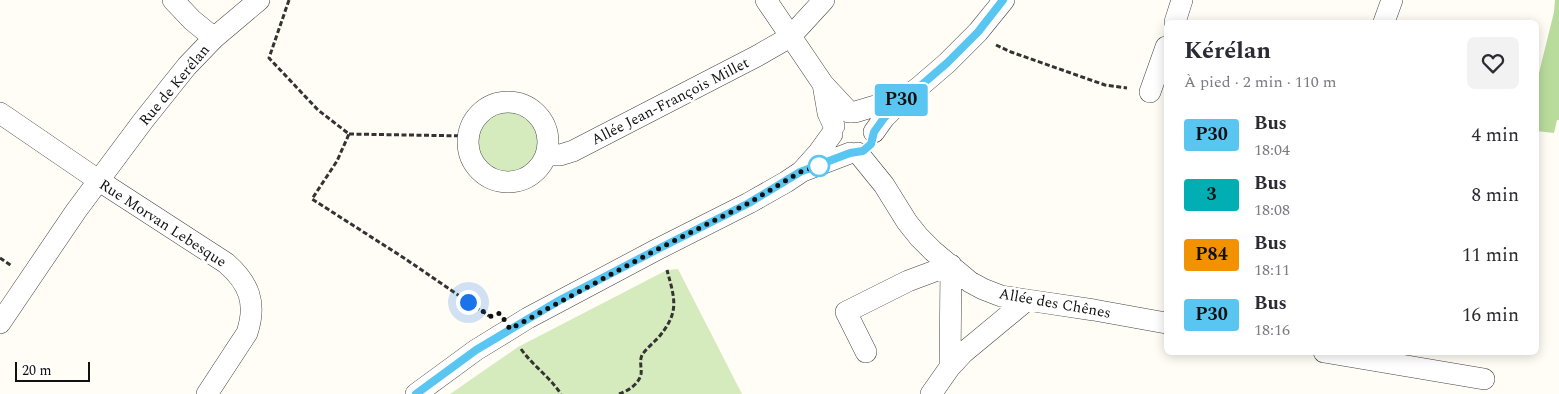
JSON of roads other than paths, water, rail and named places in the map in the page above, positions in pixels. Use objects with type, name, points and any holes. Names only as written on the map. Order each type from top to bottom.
[{"type":"street","points":[[173,0],[192,20],[214,38]]},
{"type":"street","name":"Rue de Kerélan","points":[[0,323],[48,250],[98,180],[163,96],[214,38],[259,0]]},
{"type":"street","points":[[766,0],[823,84],[828,113],[842,121]]},
{"type":"street","points":[[790,38],[824,0]]},
{"type":"street","points":[[416,394],[476,350],[510,329],[656,250],[749,203],[800,172],[868,148],[884,118],[905,97],[947,63],[978,32],[1004,0]]},
{"type":"street","points":[[1176,20],[1182,0]]},
{"type":"street","points":[[1385,20],[1392,0]]},
{"type":"street","name":"Allée Jean-François Millet","points":[[546,155],[566,154],[594,142],[790,38]]},
{"type":"street","points":[[1150,92],[1164,53]]},
{"type":"street","points":[[842,121],[905,97]]},
{"type":"street","points":[[507,101],[519,102],[538,114],[544,124],[548,134],[546,155],[538,168],[528,176],[516,181],[504,182],[491,179],[480,172],[472,161],[468,149],[467,136],[470,125],[485,108],[507,101]]},
{"type":"street","name":"Rue Morvan Lebesque","points":[[0,113],[98,180],[226,263],[238,273],[246,286],[252,312],[247,333],[207,394]]},
{"type":"street","points":[[800,172],[819,152],[842,121],[860,113],[870,121],[884,185]]},
{"type":"street","name":"Allée des Chênes","points":[[842,121],[838,146],[854,153],[884,185],[919,237],[970,282],[983,290],[1001,296],[1164,323]]},
{"type":"street","points":[[866,352],[846,312],[908,281],[951,265],[950,367]]},
{"type":"street","points":[[931,394],[963,352],[1027,300]]},
{"type":"street","points":[[1341,355],[1484,380]]}]
